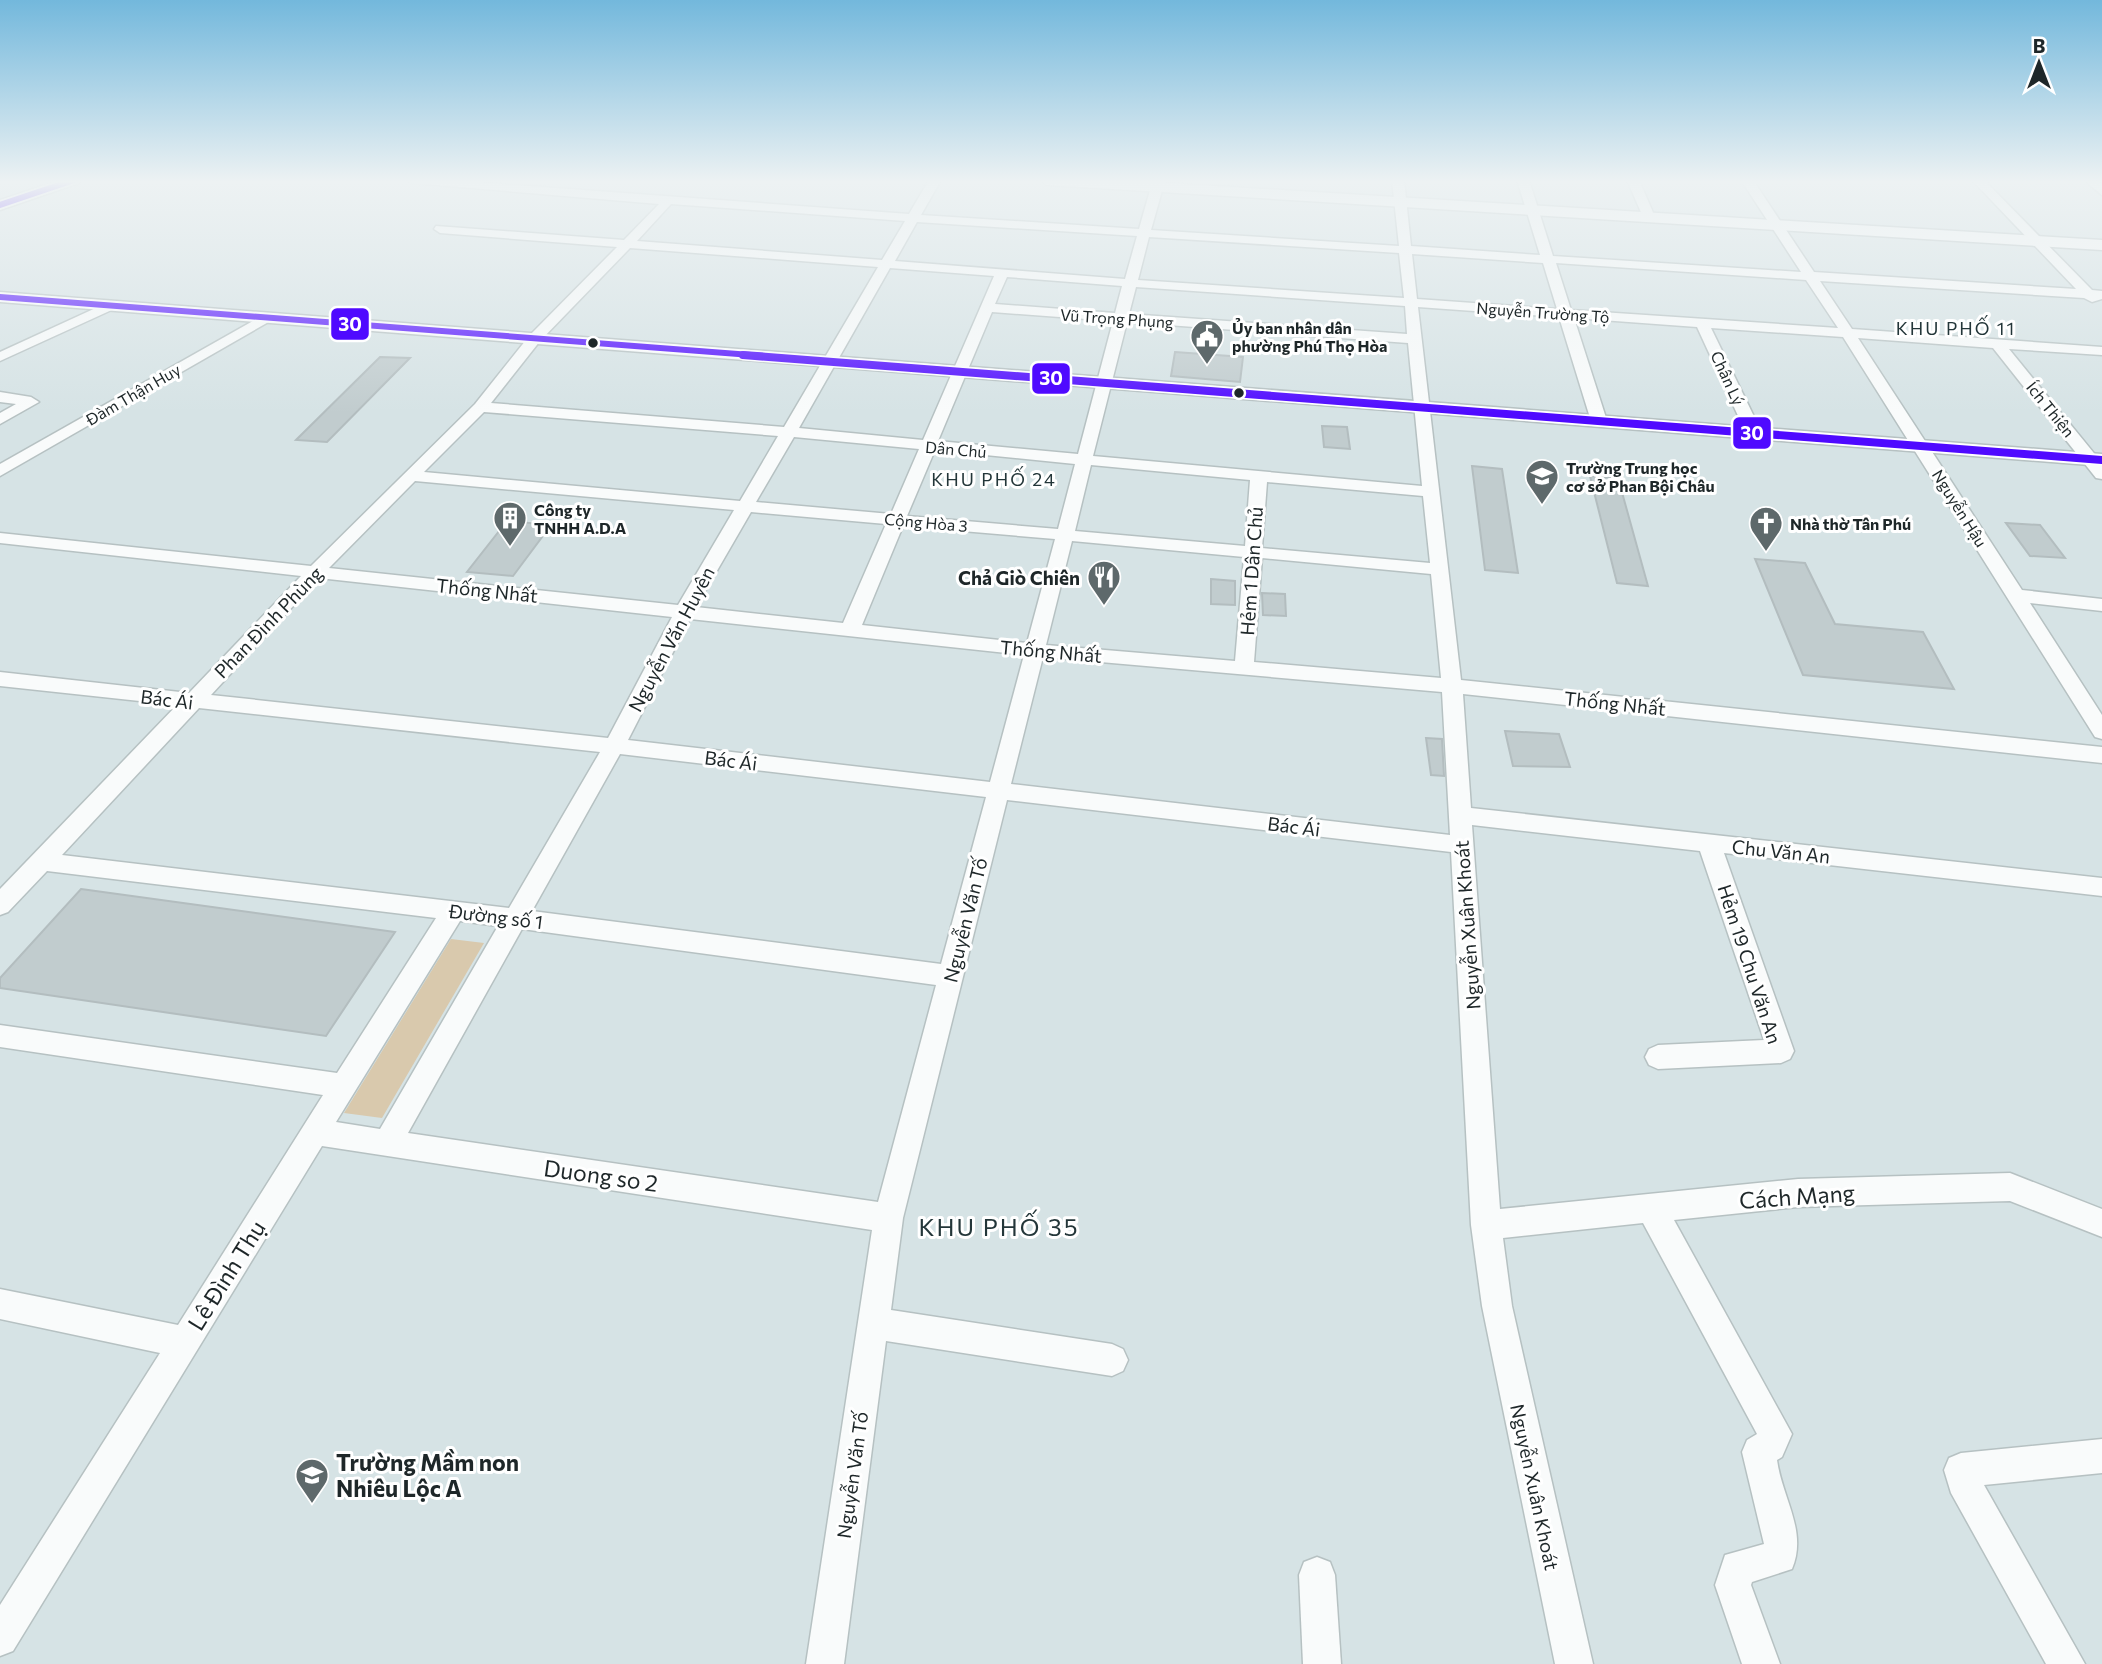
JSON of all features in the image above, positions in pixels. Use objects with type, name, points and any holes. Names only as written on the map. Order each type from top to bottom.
[{"type":"street","name":"Phan Đình Phùng","points":[[0,905],[316,571],[480,407],[535,338],[614,258]]},
{"type":"street","name":"Nguyễn Trường Tộ","points":[[804,258],[2102,351]]},
{"type":"street","name":"Nguyễn Văn Huyên","points":[[387,1143],[614,746],[684,612],[890,258]]},
{"type":"street","name":"Nguyễn Văn Tố","points":[[825,1664],[888,1219],[1137,258]]},
{"type":"street","name":"Nguyễn Xuân Khoát","points":[[1406,258],[1451,686],[1486,1225],[1497,1306],[1574,1664]]},
{"type":"street","points":[[1510,258],[2095,294]]},
{"type":"street","name":"Nguyễn Hậu","points":[[1797,258],[1922,446],[2102,732]]},
{"type":"street","points":[[2055,258],[2095,294],[2102,308]]},
{"type":"street","points":[[1547,260],[1599,421]]},
{"type":"street","points":[[850,630],[1002,273]]},
{"type":"street","points":[[0,296],[1922,446],[2098,464]]},
{"type":"street","points":[[0,357],[111,305]]},
{"type":"street","name":"Vũ Trọng Phụng","points":[[987,309],[1415,339]]},
{"type":"street","name":"Đàm Thận Huy","points":[[0,471],[267,317]]},
{"type":"street","name":"Chân Lý","points":[[1702,323],[1754,433]]},
{"type":"street","name":"Ích Thiện","points":[[1998,344],[2098,464]]},
{"type":"street","points":[[0,397],[27,405],[0,419]]},
{"type":"street","name":"Dân Chủ","points":[[480,407],[789,432],[1432,492]]},
{"type":"street","name":"Hẻm 1 Dân Chủ","points":[[1244,668],[1259,475]]},
{"type":"street","name":"Cộng Hòa 3","points":[[411,476],[1440,569]]},
{"type":"street","name":"Thống Nhất","points":[[0,538],[1035,650],[1451,686],[2102,755]]},
{"type":"street","points":[[2014,595],[2102,605]]},
{"type":"street","name":"Bác Ái","points":[[0,679],[614,746],[1462,845]]},
{"type":"street","name":"Chu Văn An","points":[[1460,816],[2102,887]]},
{"type":"street","name":"Hẻm 19 Chu Văn An","points":[[1658,1057],[1781,1051],[1709,843]]},
{"type":"street","name":"Đường số 1","points":[[41,862],[515,918],[951,976]]},
{"type":"street","name":"Lê Đình Thụ","points":[[0,1639],[453,911]]},
{"type":"street","points":[[0,1037],[344,1086]]},
{"type":"street","name":"Duong so 2","points":[[315,1132],[888,1219]]},
{"type":"street","name":"Cách Mạng","points":[[1486,1225],[1798,1193],[2010,1187],[2102,1223]]},
{"type":"street","points":[[1651,1208],[1775,1434],[1770,1445],[1759,1452],[1760,1472],[1783,1542],[1780,1557],[1738,1568],[1733,1585],[1761,1664]]},
{"type":"street","points":[[0,1304],[185,1342]]},
{"type":"street","points":[[873,1324],[1112,1360]]},
{"type":"street","points":[[2066,1664],[2007,1563],[1963,1480],[1961,1470],[2102,1456]]},
{"type":"street","points":[[1317,1575],[1322,1664]]},
{"type":"shaded area","points":[[451,939],[484,943],[382,1118],[344,1113]]},
{"type":"building","name":"Ủy ban nhân dân phường Phú Thọ Hòa","points":[[1175,352],[1243,357],[1240,382],[1171,376]]},
{"type":"building","points":[[380,357],[410,358],[327,442],[296,440]]},
{"type":"building","points":[[1322,426],[1347,427],[1350,449],[1324,447]]},
{"type":"building","points":[[1472,466],[1502,469],[1518,573],[1485,570]]},
{"type":"building","points":[[1590,476],[1618,478],[1648,586],[1617,583]]},
{"type":"building","name":"Công ty TNHH A.D.A","points":[[507,521],[551,525],[513,576],[467,572]]},
{"type":"building","points":[[2006,523],[2040,525],[2065,558],[2030,556]]},
{"type":"building","points":[[1755,559],[1805,563],[1835,624],[1923,632],[1954,689],[1803,675]]},
{"type":"building","points":[[1211,579],[1235,581],[1235,605],[1211,604]]},
{"type":"building","points":[[1262,593],[1285,594],[1286,616],[1263,615]]},
{"type":"building","points":[[1505,731],[1559,734],[1570,767],[1513,766]]},
{"type":"building","points":[[1426,738],[1442,739],[1444,776],[1431,775]]},
{"type":"building","points":[[81,889],[395,932],[326,1036],[0,988],[0,978]]},
{"type":"transit line","name":"30","points":[[0,297],[2102,460]]},
{"type":"place","name":"Ủy ban nhân dân phường Phú Thọ Hòa","points":[[1207,366]]},
{"type":"place","name":"Trường Trung học cơ sở Phan Bội Châu","points":[[1542,506]]},
{"type":"place","name":"Công ty TNHH A.D.A","points":[[510,548]]},
{"type":"place","name":"Nhà thờ Tân Phú","points":[[1766,553]]},
{"type":"place","name":"Chả Giò Chiên","points":[[1104,607]]},
{"type":"place","name":"Trường Mầm non Nhiêu Lộc A","points":[[312,1505]]},
{"type":"district","name":"KHU PHỐ 11","points":[[1956,328]]},
{"type":"district","name":"KHU PHỐ 24","points":[[994,479]]},
{"type":"district","name":"KHU PHỐ 35","points":[[999,1226]]}]
